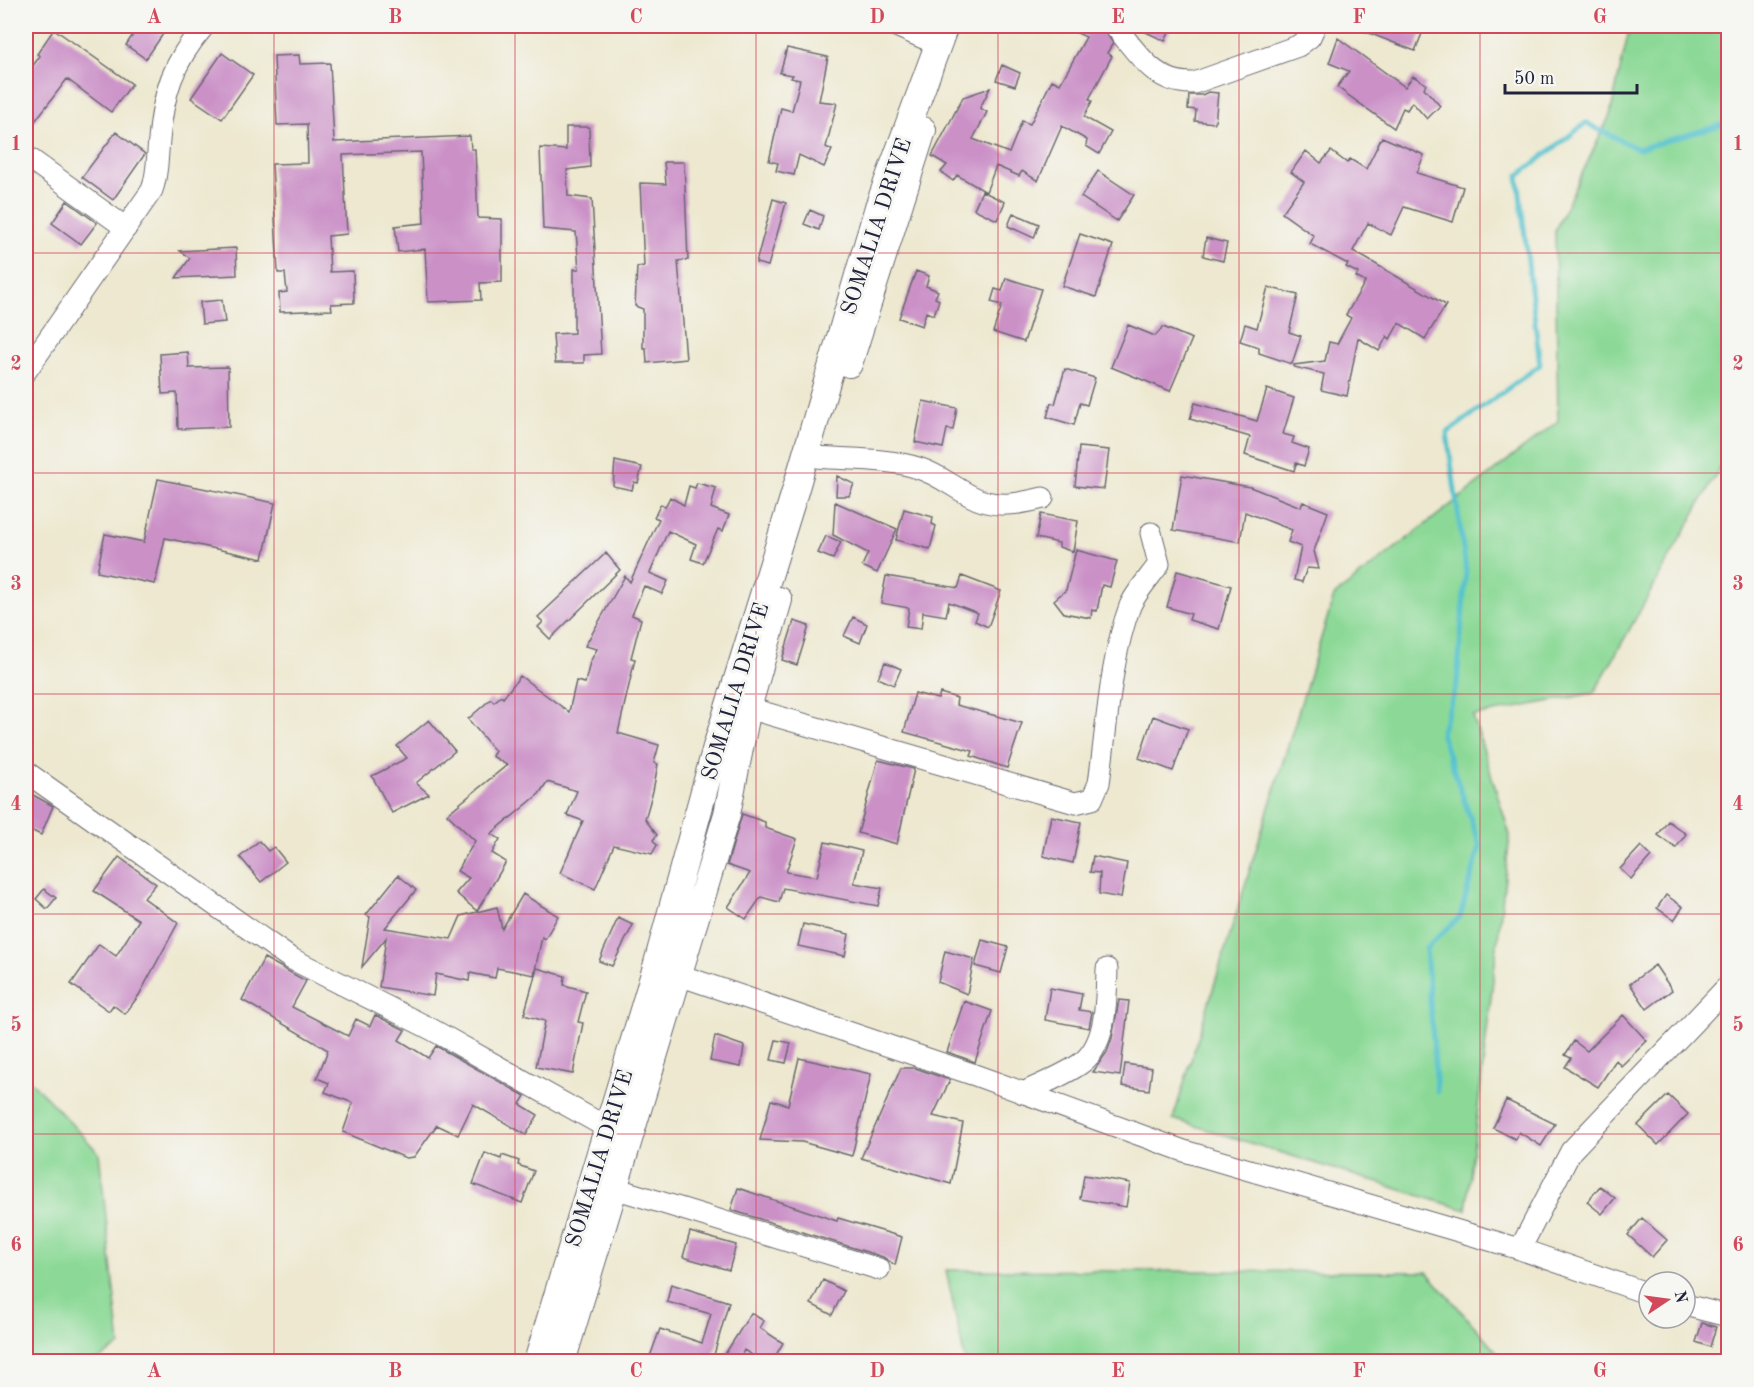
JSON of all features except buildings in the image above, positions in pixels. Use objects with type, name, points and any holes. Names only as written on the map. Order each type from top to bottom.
[{"type":"main road","name":"SOMALIA DRIVE","points":[[537,1362],[606,1127],[727,814],[748,708],[817,457],[958,26]]},
{"type":"main road","name":"SOMALIA DRIVE","points":[[562,1362],[614,1188],[716,747],[793,498],[874,218],[941,35]]},
{"type":"street","points":[[26,371],[152,190],[157,176],[162,108],[174,68],[204,26]]},
{"type":"street","points":[[896,26],[941,35]]},
{"type":"street","points":[[1115,26],[1152,70],[1165,79],[1181,83],[1194,82],[1281,54],[1310,37],[1315,26]]},
{"type":"street","points":[[26,156],[126,228]]},
{"type":"street","points":[[817,457],[918,468],[944,478],[972,497],[990,503],[1015,505],[1043,498]]},
{"type":"street","points":[[748,708],[1075,803],[1092,799],[1099,783],[1119,646],[1131,604],[1159,564],[1151,533]]},
{"type":"street","points":[[26,772],[290,958],[431,1029],[606,1127]]},
{"type":"street","points":[[1023,1093],[1082,1063],[1092,1050],[1102,1022],[1107,969]]},
{"type":"street","points":[[666,971],[972,1074],[1184,1151],[1520,1249],[1637,1290]]},
{"type":"street","points":[[1520,1249],[1571,1151],[1728,986]]},
{"type":"street","points":[[614,1188],[879,1269]]},
{"type":"street","points":[[1697,1308],[1728,1316]]},
{"type":"green space","points":[[1630,26],[1728,26],[1728,453],[1594,693],[1473,716],[1510,835],[1466,1210],[1173,1119],[1334,596],[1558,421],[1555,230],[1610,115]]},
{"type":"green space","points":[[26,1076],[99,1153],[120,1346],[95,1361],[26,1361]]},
{"type":"green space","points":[[946,1270],[1427,1272],[1505,1361],[965,1361]]},
{"type":"waterway","points":[[1437,1092],[1426,948],[1460,917],[1480,846],[1441,733],[1457,684],[1466,570],[1447,433],[1540,365],[1518,176],[1586,123],[1638,149],[1728,123]]}]
